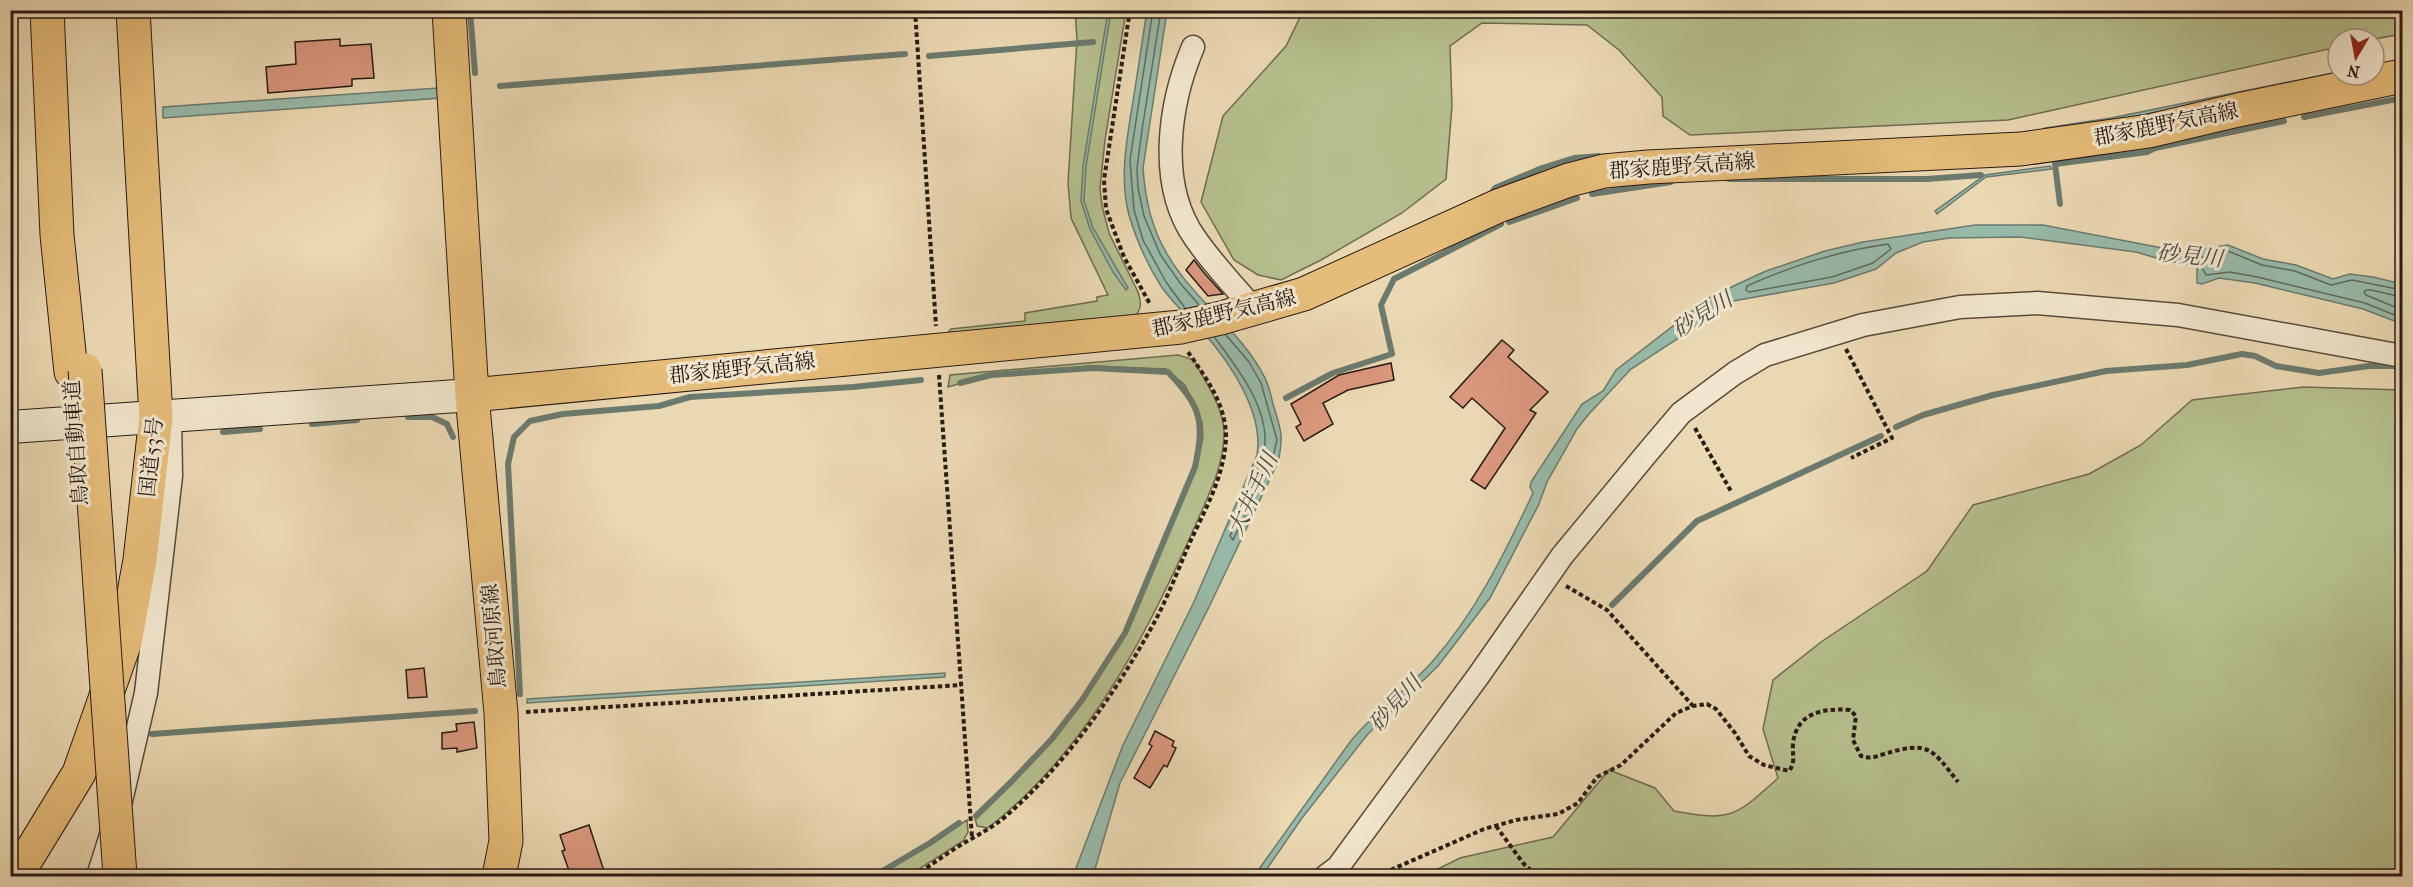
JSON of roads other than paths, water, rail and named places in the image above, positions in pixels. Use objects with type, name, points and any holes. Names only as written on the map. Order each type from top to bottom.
[{"type":"main road","points":[[27,10],[57,235]]},
{"type":"main road","name":"鳥取自動車道","points":[[46,10],[57,235],[78,371],[120,876]]},
{"type":"main road","name":"鳥取自動車道","points":[[65,10],[78,371],[107,876]]},
{"type":"main road","name":"国道53号","points":[[16,876],[79,773],[125,642],[163,417],[133,10]]},
{"type":"main road","points":[[449,10],[472,395]]},
{"type":"main road","name":"郡家鹿野気高線","points":[[472,395],[1176,327],[1221,318],[1304,294],[1498,206],[1569,180],[1604,171],[2021,149],[2149,131],[2403,76]]},
{"type":"main road","name":"鳥取河原線","points":[[472,395],[501,713],[506,841],[499,876]]},
{"type":"street","points":[[1193,47],[1177,96],[1170,153],[1173,181],[1185,222],[1194,238],[1254,309]]},
{"type":"street","points":[[1326,876],[1338,867],[1479,675],[1562,556],[1685,410],[1735,372],[1765,355],[1863,325],[1960,307],[2037,303],[2178,315],[2403,356]]},
{"type":"street","points":[[10,427],[472,395]]},
{"type":"street","points":[[98,876],[127,784],[146,693],[171,476],[163,417]]},
{"type":"water","points":[[1108,11],[1111,11],[1086,166],[1084,201],[1093,228],[1128,288],[1126,290],[1113,272],[1090,229],[1081,201],[1083,166]]},
{"type":"water","name":"大井手川","points":[[1147,11],[1167,11],[1143,168],[1147,201],[1153,222],[1166,252],[1177,269],[1243,345],[1265,378],[1280,427],[1281,446],[1278,462],[1209,607],[1120,783],[1093,876],[1073,876],[1123,745],[1193,604],[1257,455],[1258,439],[1255,423],[1243,390],[1214,345],[1161,286],[1142,251],[1129,215],[1125,187],[1125,158]]},
{"type":"water","points":[[2326,74],[2326,77],[2112,121],[2048,131],[2045,128],[2111,118]]},
{"type":"water","points":[[438,88],[441,98],[163,118],[163,107]]},
{"type":"water","points":[[2050,166],[2052,169],[1986,177],[1937,214],[1935,211],[1985,175]]},
{"type":"water","name":"砂見川","points":[[1975,225],[2043,225],[2183,252],[2228,245],[2263,259],[2296,265],[2333,279],[2350,274],[2373,277],[2402,284],[2402,324],[2363,309],[2255,283],[2219,278],[2202,284],[2197,283],[2197,268],[2193,265],[2136,252],[2020,237],[1949,238],[1923,242],[1896,253],[1876,269],[1834,283],[1733,301],[1631,369],[1588,415],[1577,429],[1547,482],[1539,504],[1490,598],[1438,666],[1367,735],[1302,818],[1262,876],[1254,876],[1350,742],[1369,721],[1412,683],[1448,643],[1476,602],[1500,560],[1533,493],[1530,487],[1531,482],[1582,404],[1603,391],[1616,370],[1712,296],[1766,271],[1825,251],[1863,242]]},
{"type":"water","points":[[945,673],[945,677],[527,703],[527,699]]},
{"type":"waterway","points":[[470,10],[475,73]]},
{"type":"waterway","points":[[929,56],[1093,42]]},
{"type":"waterway","points":[[500,86],[905,54]]},
{"type":"waterway","points":[[2304,117],[2402,98]]},
{"type":"waterway","points":[[2060,204],[2055,164],[2147,152],[2155,148],[2284,121]]},
{"type":"waterway","points":[[1490,196],[1495,188],[1542,168],[1574,158],[1599,156]]},
{"type":"waterway","points":[[1729,179],[1927,179],[1981,175]]},
{"type":"waterway","points":[[1592,194],[1671,182]]},
{"type":"waterway","points":[[1509,222],[1577,198]]},
{"type":"waterway","points":[[1286,398],[1333,373],[1392,354],[1381,305],[1394,279],[1501,224]]},
{"type":"waterway","points":[[1896,427],[1923,415],[1993,395],[2106,371],[2187,365],[2242,354],[2255,356],[2276,366],[2319,373],[2369,366],[2399,366]]},
{"type":"waterway","points":[[960,383],[991,375],[1093,368],[1168,372],[1194,405],[1200,426],[1195,467],[1125,633],[1082,700],[1051,740],[976,816]]},
{"type":"waterway","points":[[520,694],[508,464],[514,437],[530,421],[563,414],[659,406],[690,397],[853,387],[921,380]]},
{"type":"waterway","points":[[408,417],[432,417],[447,424],[453,437]]},
{"type":"waterway","points":[[312,424],[357,420]]},
{"type":"waterway","points":[[223,432],[260,429]]},
{"type":"waterway","points":[[1612,605],[1697,521],[1881,436]]},
{"type":"waterway","points":[[152,734],[475,711]]},
{"type":"waterway","points":[[874,876],[959,823]]}]
